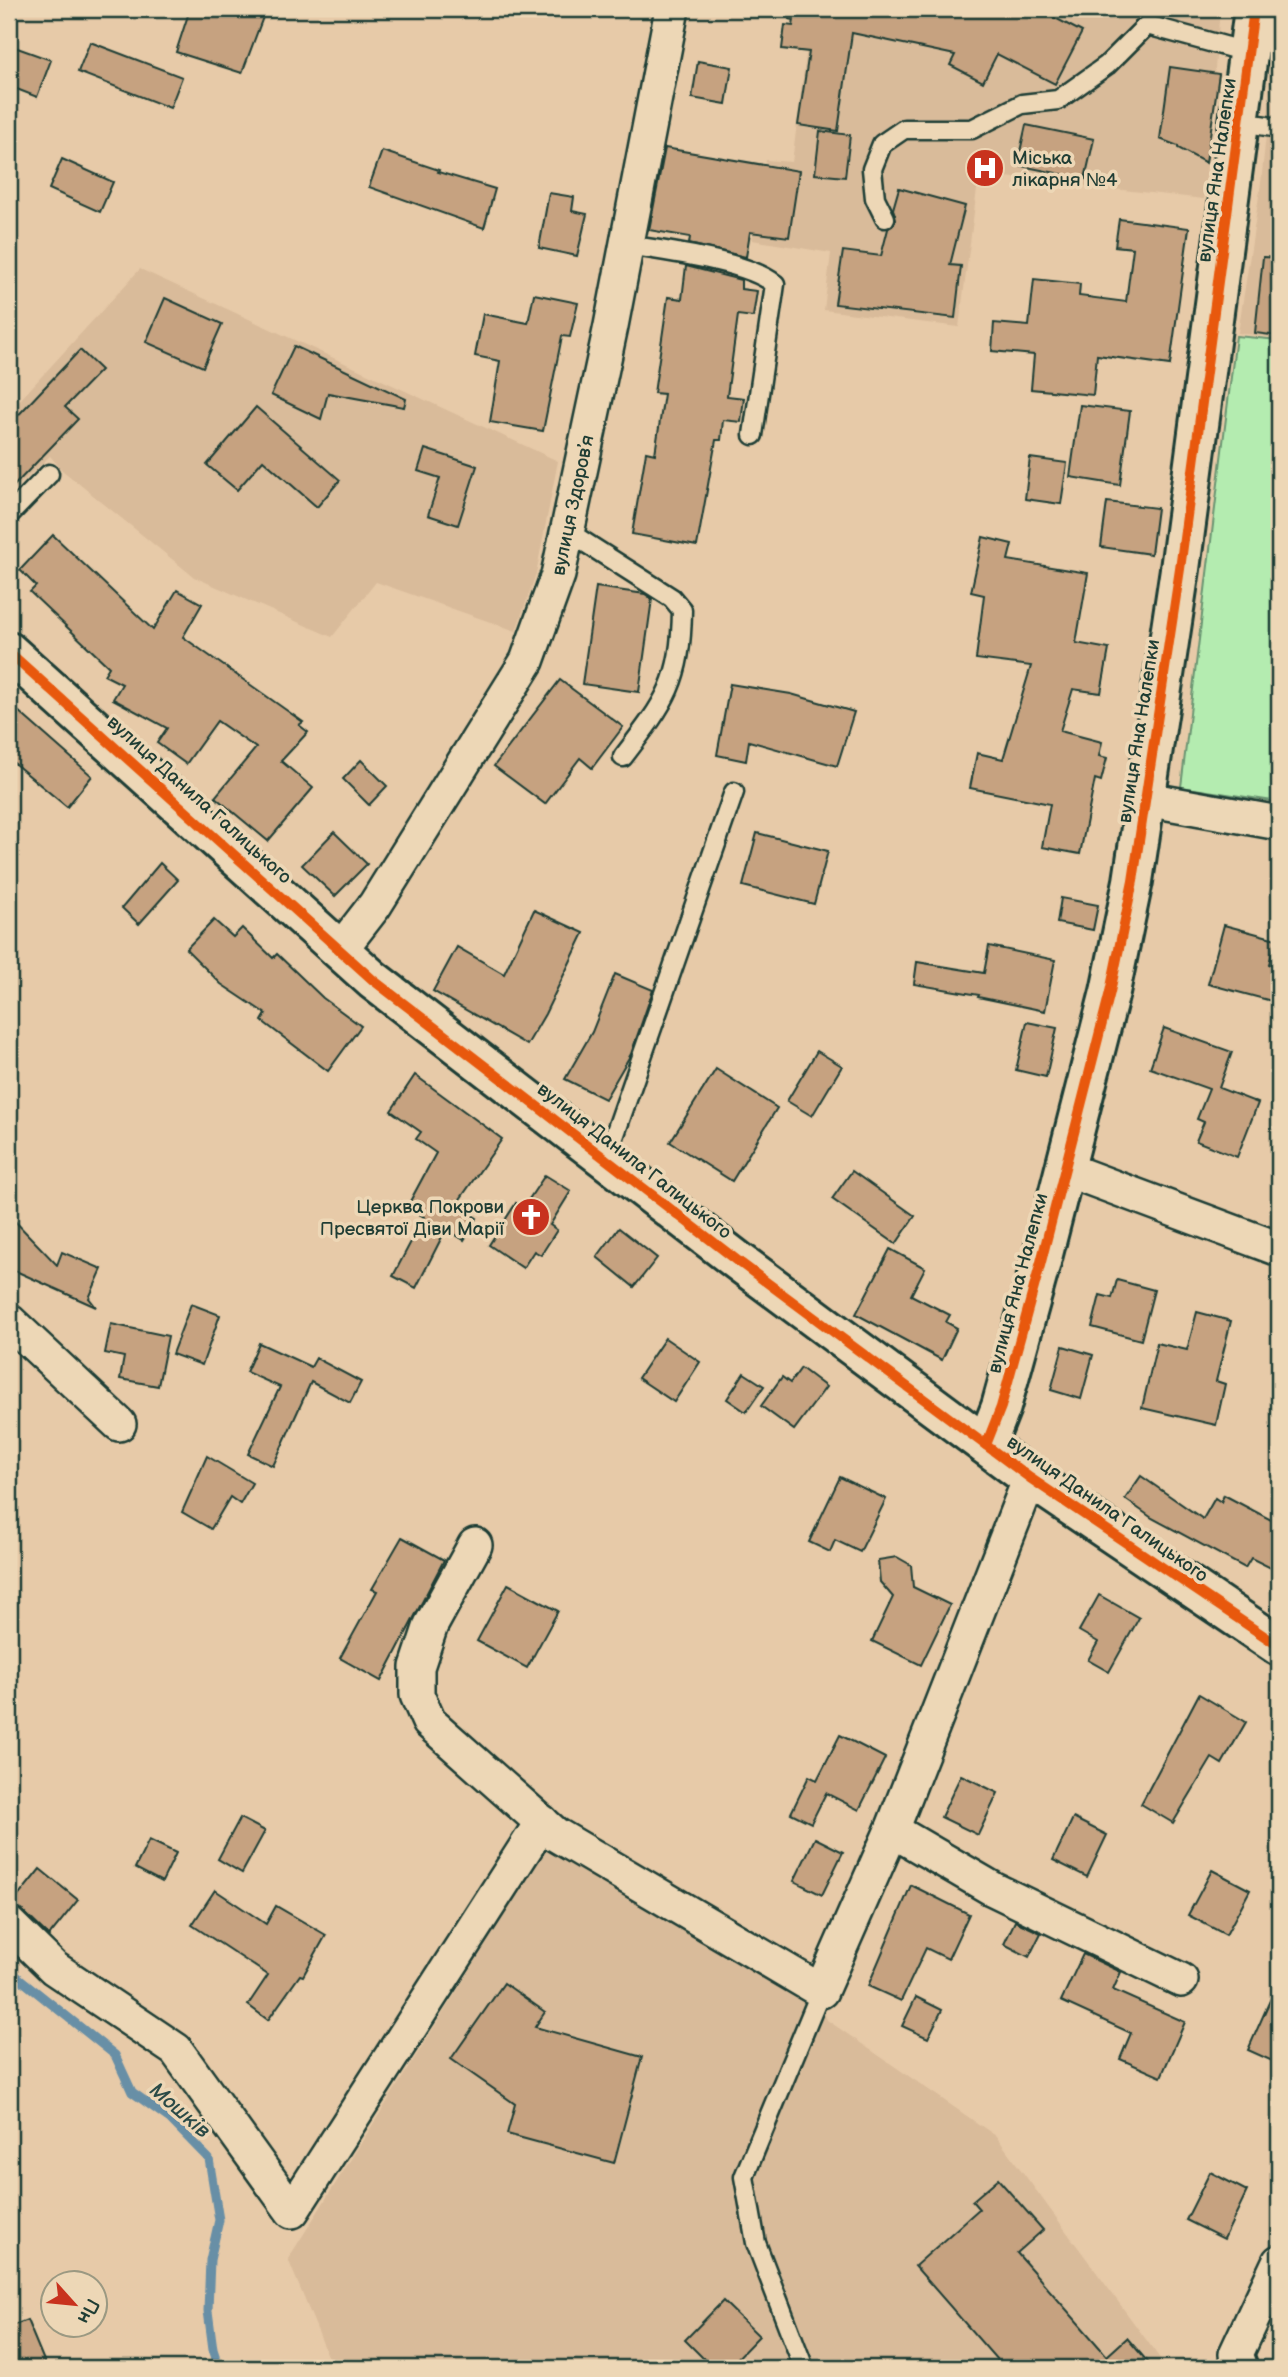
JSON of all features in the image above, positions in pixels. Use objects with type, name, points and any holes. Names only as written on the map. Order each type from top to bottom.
[{"type":"street","name":"вулиця Здоровʼя","points":[[340,950],[375,905],[527,661],[558,575],[627,244],[672,9]]},
{"type":"street","name":"вулиця Яна Налепки","points":[[986,1445],[1001,1407],[1065,1169],[1110,992],[1133,881],[1241,122],[1254,9]]},
{"type":"street","name":"вулиця Данила Галицького","points":[[9,652],[373,980],[1030,1478],[1279,1646]]},
{"type":"street","points":[[1146,799],[1279,823]]},
{"type":"street","points":[[1065,1169],[1279,1249]]},
{"type":"street","points":[[9,1321],[119,1424]]},
{"type":"street","points":[[474,1545],[431,1625],[417,1667],[417,1695],[429,1722],[555,1834],[821,1990],[892,1830],[1030,1478]]},
{"type":"street","points":[[9,1924],[54,1968],[176,2050],[292,2211],[542,1822]]},
{"type":"street","points":[[892,1830],[993,1889],[1181,1980]]},
{"type":"street","points":[[1241,2368],[1236,2354],[1279,2262]]},
{"type":"lane","points":[[885,218],[875,198],[872,169],[882,144],[904,129],[972,129],[1021,104],[1058,100],[1107,65],[1147,17],[1250,53]]},
{"type":"lane","points":[[1241,122],[1279,128]]},
{"type":"lane","points":[[627,244],[765,275],[775,284],[753,435]]},
{"type":"lane","points":[[9,515],[49,474]]},
{"type":"lane","points":[[567,531],[671,598],[682,610],[681,646],[672,686],[623,757]]},
{"type":"lane","points":[[607,1160],[734,792]]},
{"type":"lane","points":[[804,2368],[756,2243],[744,2177],[821,1990]]},
{"type":"shaded area","name":"Міська лікарня №4","points":[[821,9],[1220,9],[1204,199],[979,174],[959,327],[824,310],[831,253],[752,240],[766,160],[792,162],[809,31],[818,32]]},
{"type":"shaded area","points":[[1279,9],[1279,338],[1238,333],[1261,183]]},
{"type":"shaded area","points":[[140,269],[558,461],[536,574],[516,631],[376,582],[332,637],[194,577],[62,470],[50,456],[9,495],[9,412]]},
{"type":"shaded area","points":[[552,1840],[818,1993],[827,2020],[996,2136],[1167,2368],[333,2368],[288,2259]]},
{"type":"green space","points":[[1236,336],[1279,340],[1279,802],[1181,787]]},
{"type":"building","points":[[190,9],[266,9],[242,73],[176,52]]},
{"type":"building","points":[[790,9],[1038,9],[1082,32],[1055,84],[997,54],[983,82],[950,65],[955,55],[852,33],[838,131],[798,125],[809,52],[782,49],[785,25],[793,26],[794,20],[789,19]]},
{"type":"building","points":[[90,42],[182,77],[170,108],[78,72]]},
{"type":"building","points":[[9,45],[51,60],[37,97],[9,86]]},
{"type":"building","points":[[698,61],[732,67],[726,104],[692,98]]},
{"type":"building","points":[[1170,67],[1219,74],[1206,163],[1178,146],[1160,139]]},
{"type":"building","points":[[1026,125],[1094,139],[1085,179],[1017,165]]},
{"type":"building","points":[[820,131],[850,135],[845,177],[815,174]]},
{"type":"building","points":[[665,148],[799,171],[789,237],[750,232],[746,257],[689,244],[690,237],[649,230]]},
{"type":"building","points":[[382,151],[495,189],[484,228],[369,187]]},
{"type":"building","points":[[62,159],[113,182],[100,212],[49,189]]},
{"type":"building","points":[[899,188],[965,206],[950,265],[961,266],[955,318],[835,304],[843,251],[881,256],[888,229],[896,219],[893,209]]},
{"type":"building","points":[[549,193],[574,197],[572,211],[587,214],[577,256],[539,248]]},
{"type":"building","points":[[1119,219],[1189,228],[1170,365],[1097,355],[1093,395],[1031,389],[1034,355],[992,351],[994,323],[1029,326],[1034,279],[1080,284],[1079,296],[1126,302],[1133,248],[1115,246]]},
{"type":"building","points":[[1263,257],[1279,258],[1279,336],[1255,333]]},
{"type":"building","points":[[686,266],[741,280],[741,289],[757,291],[753,317],[738,315],[727,396],[744,398],[741,422],[723,420],[721,440],[716,440],[697,546],[632,534],[646,452],[655,454],[664,394],[654,393],[668,297],[682,299]]},
{"type":"building","points":[[534,294],[578,303],[570,337],[562,336],[543,431],[490,422],[500,361],[475,356],[483,314],[528,323]]},
{"type":"building","points":[[165,298],[222,324],[203,367],[146,342]]},
{"type":"building","points":[[294,346],[406,399],[404,407],[328,393],[321,419],[271,395]]},
{"type":"building","points":[[80,350],[101,370],[65,407],[78,419],[9,491],[9,425]]},
{"type":"building","points":[[1080,405],[1130,411],[1120,485],[1070,477]]},
{"type":"building","points":[[256,407],[340,480],[317,507],[263,460],[237,490],[207,465]]},
{"type":"building","points":[[425,449],[477,466],[458,525],[428,515],[440,478],[418,471]]},
{"type":"building","points":[[1030,458],[1067,463],[1061,504],[1025,499]]},
{"type":"building","points":[[1107,502],[1157,508],[1151,554],[1101,547]]},
{"type":"building","points":[[53,535],[153,630],[177,590],[202,604],[183,637],[303,722],[299,725],[308,732],[281,761],[313,788],[268,841],[215,797],[256,748],[217,721],[186,764],[157,743],[167,728],[113,699],[122,684],[104,675],[109,667],[30,592],[36,586],[20,570]]},
{"type":"building","points":[[983,537],[1012,544],[1008,560],[1088,573],[1076,643],[1109,649],[1101,693],[1073,689],[1060,731],[1102,742],[1099,756],[1107,758],[1101,781],[1095,779],[1080,854],[1042,847],[1050,804],[970,788],[977,753],[1003,759],[1031,666],[976,659],[984,595],[971,592]]},
{"type":"building","points":[[596,587],[645,594],[652,599],[639,692],[582,684]]},
{"type":"building","points":[[560,680],[623,727],[592,768],[580,758],[545,804],[494,766]]},
{"type":"building","points":[[730,684],[791,694],[854,712],[837,766],[749,741],[746,761],[717,755]]},
{"type":"building","points":[[9,703],[92,776],[67,807],[9,759]]},
{"type":"building","points":[[361,760],[387,786],[369,805],[343,779]]},
{"type":"building","points":[[334,832],[367,864],[335,896],[302,865]]},
{"type":"building","points":[[757,833],[828,851],[814,904],[743,886]]},
{"type":"building","points":[[160,863],[178,880],[139,924],[122,908]]},
{"type":"building","points":[[1061,898],[1098,905],[1093,930],[1057,923]]},
{"type":"building","points":[[534,910],[584,933],[527,1045],[433,991],[457,947],[504,974]]},
{"type":"building","points":[[214,920],[233,937],[242,928],[273,958],[277,954],[323,998],[361,1026],[328,1071],[262,1021],[266,1014],[221,984],[186,949]]},
{"type":"building","points":[[1224,925],[1276,939],[1269,964],[1279,966],[1279,1003],[1208,984]]},
{"type":"building","points":[[989,946],[1055,960],[1045,1011],[978,997],[979,995],[914,984],[917,962],[984,973]]},
{"type":"building","points":[[615,974],[653,990],[631,1054],[605,1099],[565,1079],[592,1032]]},
{"type":"building","points":[[1027,1022],[1057,1028],[1046,1077],[1016,1070]]},
{"type":"building","points":[[1164,1028],[1232,1052],[1219,1088],[1258,1103],[1237,1157],[1196,1141],[1204,1122],[1197,1119],[1209,1089],[1150,1068]]},
{"type":"building","points":[[817,1051],[842,1066],[812,1116],[787,1101]]},
{"type":"building","points":[[716,1069],[777,1108],[732,1181],[670,1142]]},
{"type":"building","points":[[415,1075],[502,1139],[456,1205],[477,1218],[464,1240],[446,1229],[416,1288],[393,1276],[424,1217],[407,1207],[436,1153],[416,1139],[421,1132],[391,1111]]},
{"type":"building","points":[[852,1171],[915,1216],[896,1244],[832,1199]]},
{"type":"building","name":"Церква Покрови Пресвятої Діви Марії","points":[[545,1175],[571,1191],[550,1225],[557,1230],[541,1255],[534,1251],[523,1268],[489,1245],[516,1203],[523,1208]]},
{"type":"building","points":[[9,1215],[57,1265],[62,1252],[102,1269],[89,1298],[96,1307],[9,1268]]},
{"type":"building","points":[[619,1228],[657,1258],[634,1287],[597,1257]]},
{"type":"building","points":[[890,1249],[925,1268],[911,1295],[950,1315],[946,1322],[957,1328],[942,1360],[856,1314]]},
{"type":"building","points":[[1117,1280],[1154,1290],[1141,1340],[1092,1327],[1100,1295],[1112,1298]]},
{"type":"building","points":[[191,1304],[220,1315],[202,1365],[172,1354]]},
{"type":"building","points":[[1197,1312],[1231,1321],[1216,1381],[1225,1384],[1216,1425],[1142,1408],[1157,1343],[1187,1350]]},
{"type":"building","points":[[111,1324],[168,1336],[158,1386],[120,1379],[124,1357],[105,1353]]},
{"type":"building","points":[[665,1338],[700,1362],[674,1402],[638,1378]]},
{"type":"building","points":[[259,1343],[311,1367],[316,1358],[361,1382],[350,1403],[311,1382],[273,1466],[248,1454],[280,1387],[246,1372]]},
{"type":"building","points":[[1063,1346],[1093,1355],[1081,1399],[1051,1390]]},
{"type":"building","points":[[801,1368],[826,1387],[794,1430],[761,1406],[782,1377],[790,1383]]},
{"type":"building","points":[[744,1373],[764,1386],[746,1412],[727,1399]]},
{"type":"building","points":[[207,1456],[252,1483],[240,1504],[230,1497],[211,1529],[182,1512]]},
{"type":"building","points":[[1141,1476],[1203,1519],[1215,1498],[1221,1502],[1224,1495],[1279,1524],[1279,1572],[1251,1558],[1245,1568],[1152,1518],[1125,1499]]},
{"type":"building","points":[[840,1477],[886,1499],[860,1552],[835,1540],[830,1552],[809,1542]]},
{"type":"building","points":[[402,1537],[444,1560],[381,1681],[340,1658],[377,1591],[372,1589]]},
{"type":"building","points":[[897,1557],[911,1565],[913,1587],[950,1605],[921,1665],[872,1641],[893,1597],[880,1582],[878,1560]]},
{"type":"building","points":[[508,1584],[558,1611],[527,1668],[477,1641]]},
{"type":"building","points":[[1099,1595],[1139,1618],[1109,1672],[1088,1660],[1098,1642],[1079,1631]]},
{"type":"building","points":[[1199,1694],[1246,1722],[1222,1764],[1212,1758],[1173,1823],[1141,1804]]},
{"type":"building","points":[[840,1735],[885,1758],[859,1810],[826,1793],[811,1823],[791,1813],[809,1776],[817,1780]]},
{"type":"building","points":[[961,1775],[998,1793],[978,1835],[941,1817]]},
{"type":"building","points":[[240,1818],[265,1831],[242,1873],[218,1859]]},
{"type":"building","points":[[1073,1818],[1107,1835],[1087,1877],[1053,1860]]},
{"type":"building","points":[[815,1838],[843,1852],[822,1895],[794,1881]]},
{"type":"building","points":[[149,1840],[176,1853],[162,1882],[135,1868]]},
{"type":"building","points":[[40,1869],[78,1900],[49,1936],[22,1910],[11,1905]]},
{"type":"building","points":[[1212,1870],[1250,1890],[1226,1935],[1188,1915]]},
{"type":"building","points":[[911,1885],[969,1914],[948,1959],[926,1948],[901,2001],[868,1986]]},
{"type":"building","points":[[215,1890],[266,1924],[276,1906],[326,1935],[303,1976],[300,1975],[268,2020],[248,2005],[268,1975],[192,1925]]},
{"type":"building","points":[[1015,1921],[1041,1933],[1029,1957],[1004,1944]]},
{"type":"building","points":[[1083,1954],[1121,1972],[1113,1990],[1185,2022],[1161,2077],[1120,2059],[1131,2033],[1061,2001]]},
{"type":"building","points":[[1279,1980],[1279,2064],[1248,2050]]},
{"type":"building","points":[[504,1983],[545,2012],[535,2027],[642,2057],[614,2163],[507,2134],[515,2104],[451,2059]]},
{"type":"building","points":[[916,1997],[942,2010],[928,2038],[902,2026]]},
{"type":"building","points":[[1210,2172],[1247,2191],[1224,2239],[1186,2220]]},
{"type":"building","points":[[998,2179],[1043,2230],[1017,2253],[1107,2356],[1127,2338],[1153,2368],[1004,2368],[915,2266],[979,2209],[972,2201]]},
{"type":"building","points":[[723,2301],[759,2336],[728,2368],[713,2368],[685,2340]]},
{"type":"building","points":[[27,2320],[47,2368],[9,2368],[9,2327]]},
{"type":"waterway","name":"Мошків","points":[[9,1970],[115,2055],[132,2092],[170,2119],[209,2159],[219,2220],[210,2260],[208,2311],[213,2349],[219,2368]]},
{"type":"cycle path","points":[[986,1445],[1001,1407],[1041,1262],[1110,992],[1133,881],[1180,569],[1254,9]]},
{"type":"cycle path","points":[[9,652],[373,980],[738,1261],[1030,1478],[1279,1646]]},
{"type":"place","name":"Міська лікарня №4","points":[[985,168]]},
{"type":"place","name":"Церква Покрови Пресвятої Діви Марії","points":[[531,1217]]}]
